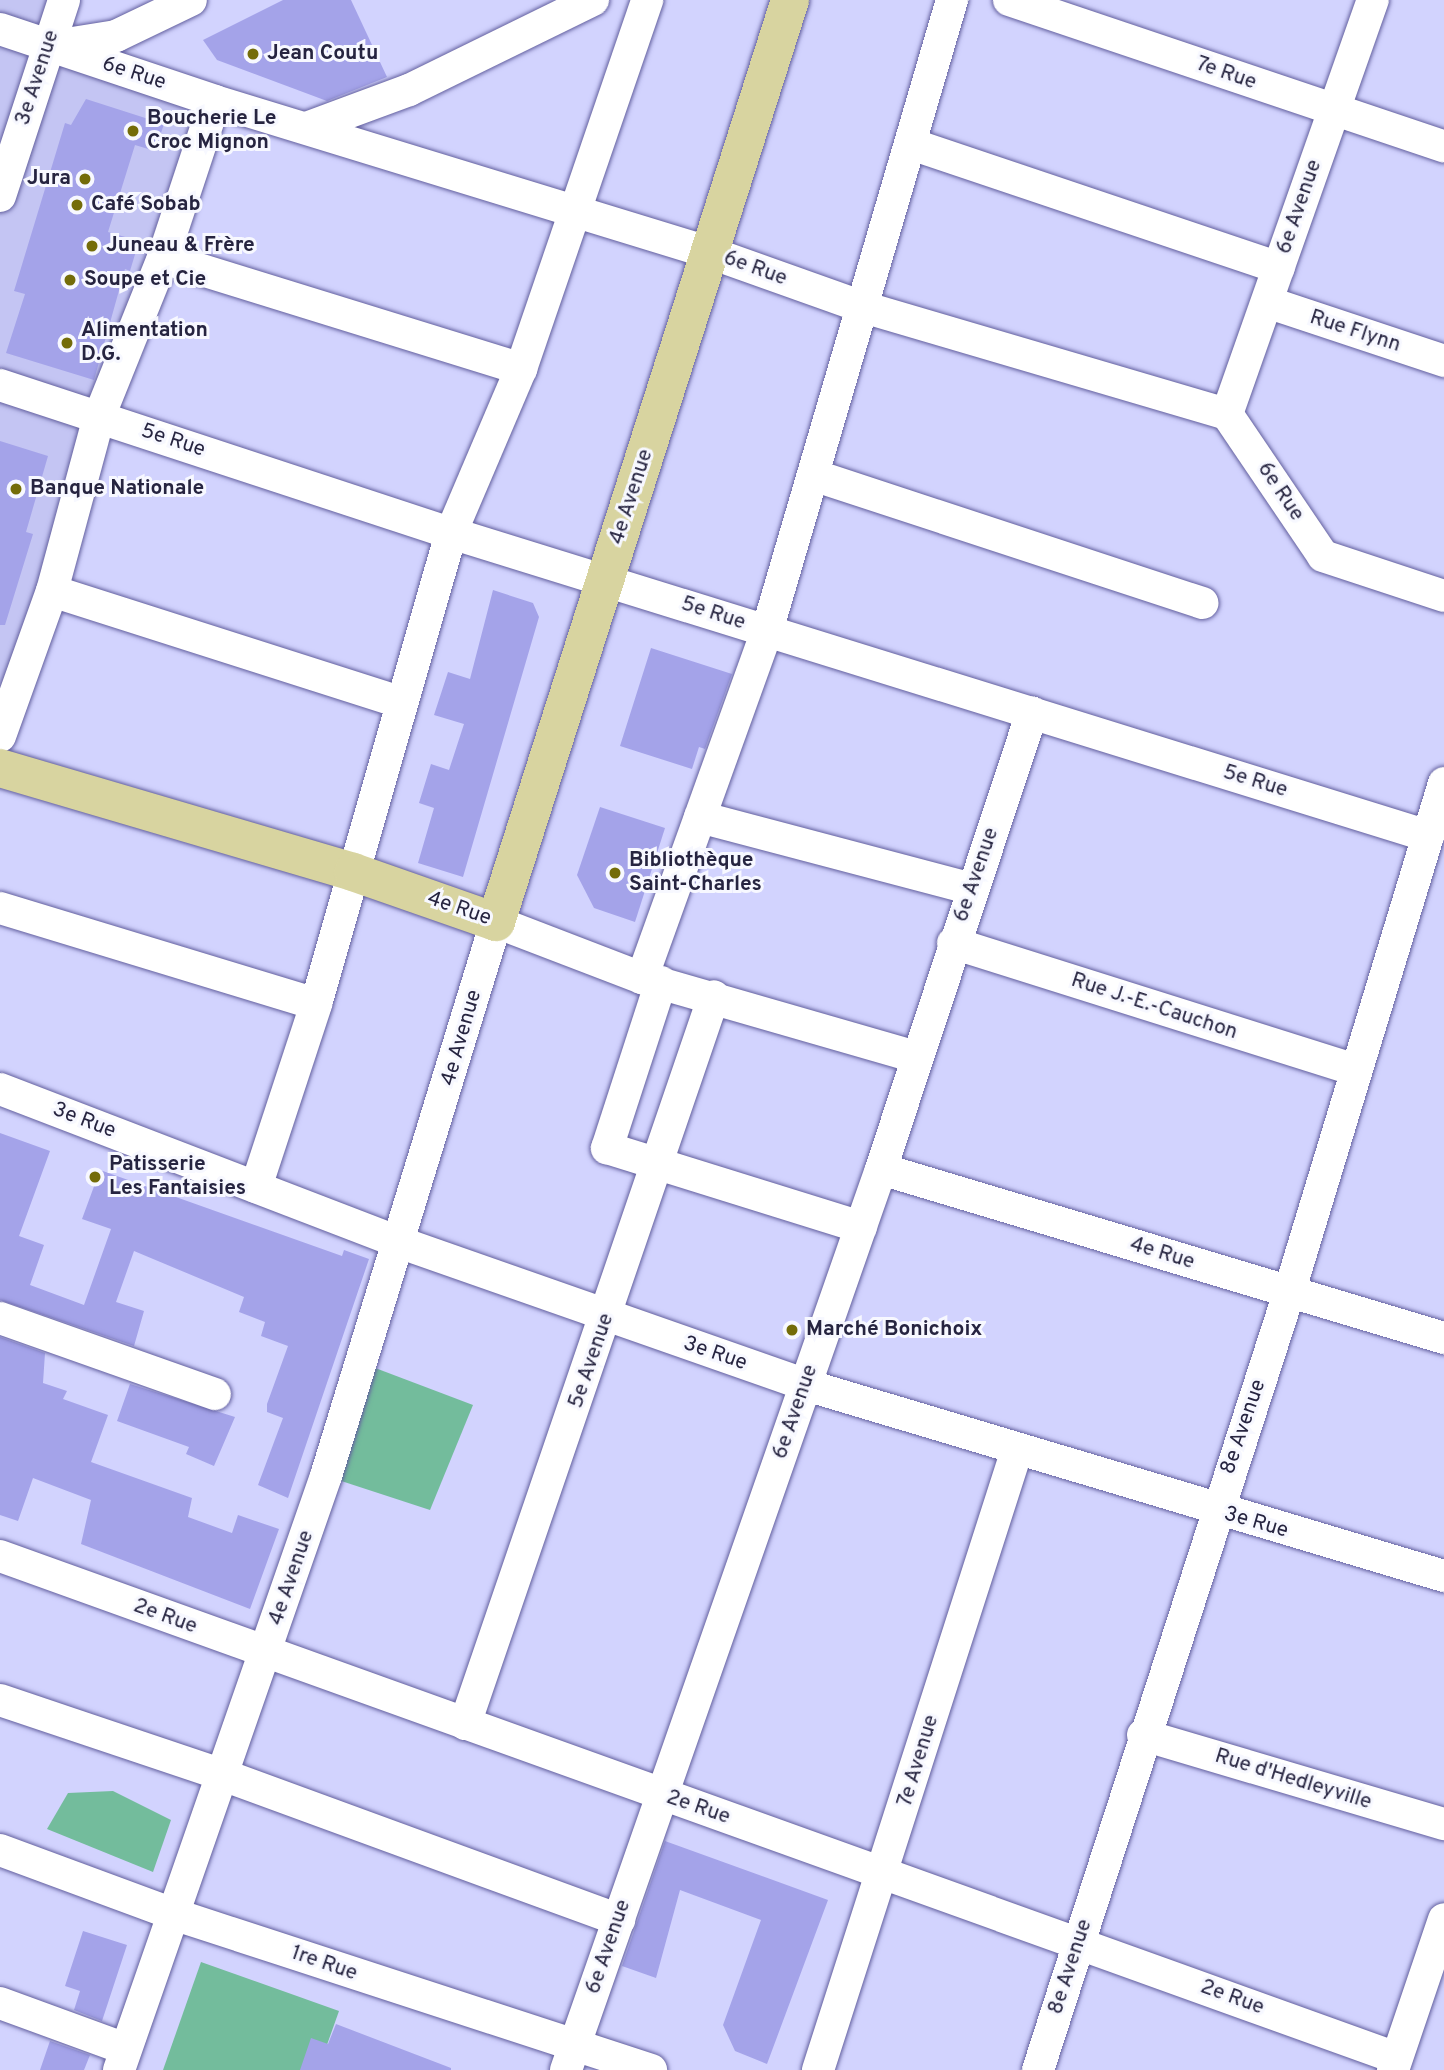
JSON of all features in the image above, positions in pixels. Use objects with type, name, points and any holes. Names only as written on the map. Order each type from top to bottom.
[{"type":"main road","name":"4e Avenue","points":[[496,922],[790,0]]},
{"type":"main road","name":"4e Rue","points":[[0,768],[353,872],[496,922]]},
{"type":"street","name":"3e Avenue","points":[[0,196],[64,0]]},
{"type":"street","points":[[49,45],[87,45],[191,0]]},
{"type":"street","points":[[309,127],[409,90],[593,0]]},
{"type":"street","points":[[256,1187],[316,1004],[400,702],[451,533],[520,369],[572,209],[647,0]]},
{"type":"street","points":[[861,1227],[607,1148],[652,980],[700,817],[766,631],[952,0]]},
{"type":"street","name":"7e Rue","points":[[1009,0],[1444,146]]},
{"type":"street","name":"6e Avenue","points":[[1227,414],[1373,0]]},
{"type":"street","name":"6e Rue","points":[[0,29],[215,101],[309,127],[711,253],[863,307],[1227,414],[1323,556],[1444,596]]},
{"type":"street","points":[[0,736],[52,591],[99,417],[163,258],[215,101]]},
{"type":"street","points":[[911,144],[1279,268]]},
{"type":"street","points":[[163,258],[520,369]]},
{"type":"street","name":"Rue Flynn","points":[[1267,302],[1444,361]]},
{"type":"street","name":"5e Rue","points":[[0,385],[451,533],[606,578],[766,631],[1428,836]]},
{"type":"street","points":[[813,475],[1202,603]]},
{"type":"street","points":[[52,591],[400,702]]},
{"type":"street","name":"6e Avenue","points":[[570,2059],[881,1169],[1031,712]]},
{"type":"street","name":"8e Avenue","points":[[1038,2070],[1215,1512],[1289,1293],[1444,783]]},
{"type":"street","points":[[700,817],[972,889]]},
{"type":"street","points":[[0,908],[316,1004]]},
{"type":"street","name":"4e Rue","points":[[496,922],[652,980],[916,1057]]},
{"type":"street","name":"4e Avenue","points":[[123,2060],[266,1654],[401,1243],[496,922]]},
{"type":"street","name":"Rue J.-E.-Cauchon","points":[[953,943],[1355,1070]]},
{"type":"street","name":"5e Avenue","points":[[465,1724],[607,1318],[714,996]]},
{"type":"street","name":"3e Rue","points":[[0,1089],[401,1243],[607,1318],[806,1385],[1215,1512],[1444,1576]]},
{"type":"street","name":"4e Rue","points":[[881,1169],[1444,1338]]},
{"type":"street","points":[[0,1318],[215,1394]]},
{"type":"street","name":"7e Avenue","points":[[818,2070],[884,1873],[1017,1450]]},
{"type":"street","name":"2e Rue","points":[[0,1556],[266,1654],[1079,1943],[1395,2064]]},
{"type":"street","points":[[0,1700],[223,1775],[619,1920]]},
{"type":"street","name":"Rue d'Hedleyville","points":[[1143,1735],[1444,1825]]},
{"type":"street","name":"1re Rue","points":[[0,1850],[570,2059],[651,2070]]},
{"type":"street","points":[[1395,2064],[1444,1919]]},
{"type":"street","points":[[0,2003],[123,2060]]},
{"type":"shaded area","points":[[0,0],[64,0],[49,45],[212,103],[0,759]]},
{"type":"green space","points":[[362,1363],[473,1405],[430,1510],[326,1476]]},
{"type":"green space","points":[[113,1791],[171,1820],[153,1872],[47,1829],[68,1793]]},
{"type":"green space","points":[[201,1962],[339,2011],[318,2070],[163,2070]]},
{"type":"building","points":[[283,0],[351,0],[387,77],[327,101],[217,60],[203,40]]},
{"type":"building","points":[[86,99],[164,124],[155,151],[135,145],[108,232],[139,241],[130,271],[125,269],[94,380],[6,353],[25,294],[14,291],[65,123],[71,125]]},
{"type":"building","points":[[0,441],[48,456],[26,532],[33,534],[5,625],[0,625]]},
{"type":"building","points":[[493,590],[533,603],[539,617],[463,877],[418,863],[434,808],[419,803],[431,764],[449,770],[464,724],[434,715],[448,672],[470,679]]},
{"type":"building","points":[[651,648],[732,674],[705,749],[699,747],[692,769],[620,746]]},
{"type":"building","points":[[600,807],[665,828],[635,922],[594,908],[577,875]]},
{"type":"building","points":[[0,1133],[50,1151],[19,1236],[44,1245],[30,1285],[84,1305],[111,1229],[82,1219],[100,1170],[342,1256],[344,1250],[369,1259],[288,1498],[258,1485],[283,1418],[267,1412],[267,1404],[288,1346],[261,1336],[265,1322],[239,1312],[244,1297],[134,1251],[116,1302],[144,1311],[134,1346],[0,1300]]},
{"type":"building","points":[[0,1337],[45,1353],[43,1383],[67,1391],[63,1399],[108,1415],[91,1462],[192,1498],[188,1517],[232,1533],[238,1515],[279,1529],[250,1609],[81,1544],[91,1500],[33,1478],[18,1521],[0,1515]]},
{"type":"building","points":[[130,1384],[235,1417],[214,1466],[186,1454],[189,1447],[117,1421]]},
{"type":"building","points":[[665,1841],[828,1900],[767,2064],[735,2051],[723,2025],[761,1920],[680,1890],[656,1978],[622,1966]]},
{"type":"building","points":[[83,1931],[127,1945],[102,2021],[74,2010],[80,1991],[65,1986]]},
{"type":"building","points":[[336,2024],[451,2070],[300,2070],[311,2038],[328,2044]]},
{"type":"building","points":[[50,2041],[90,2055],[84,2070],[40,2070]]},
{"type":"place","name":"Jean Coutu","points":[[253,54]]},
{"type":"place","name":"Boucherie Le Croc Mignon","points":[[133,131]]},
{"type":"place","name":"Jura","points":[[85,179]]},
{"type":"place","name":"Café Sobab","points":[[77,205]]},
{"type":"place","name":"Juneau & Frère","points":[[92,246]]},
{"type":"place","name":"Soupe et Cie","points":[[70,280]]},
{"type":"place","name":"Alimentation D.G.","points":[[67,343]]},
{"type":"place","name":"Banque Nationale","points":[[16,489]]},
{"type":"place","name":"Bibliothèque Saint-Charles","points":[[615,873]]},
{"type":"place","name":"Patisserie Les Fantaisies","points":[[95,1177]]},
{"type":"place","name":"Marché Bonichoix","points":[[792,1330]]}]
